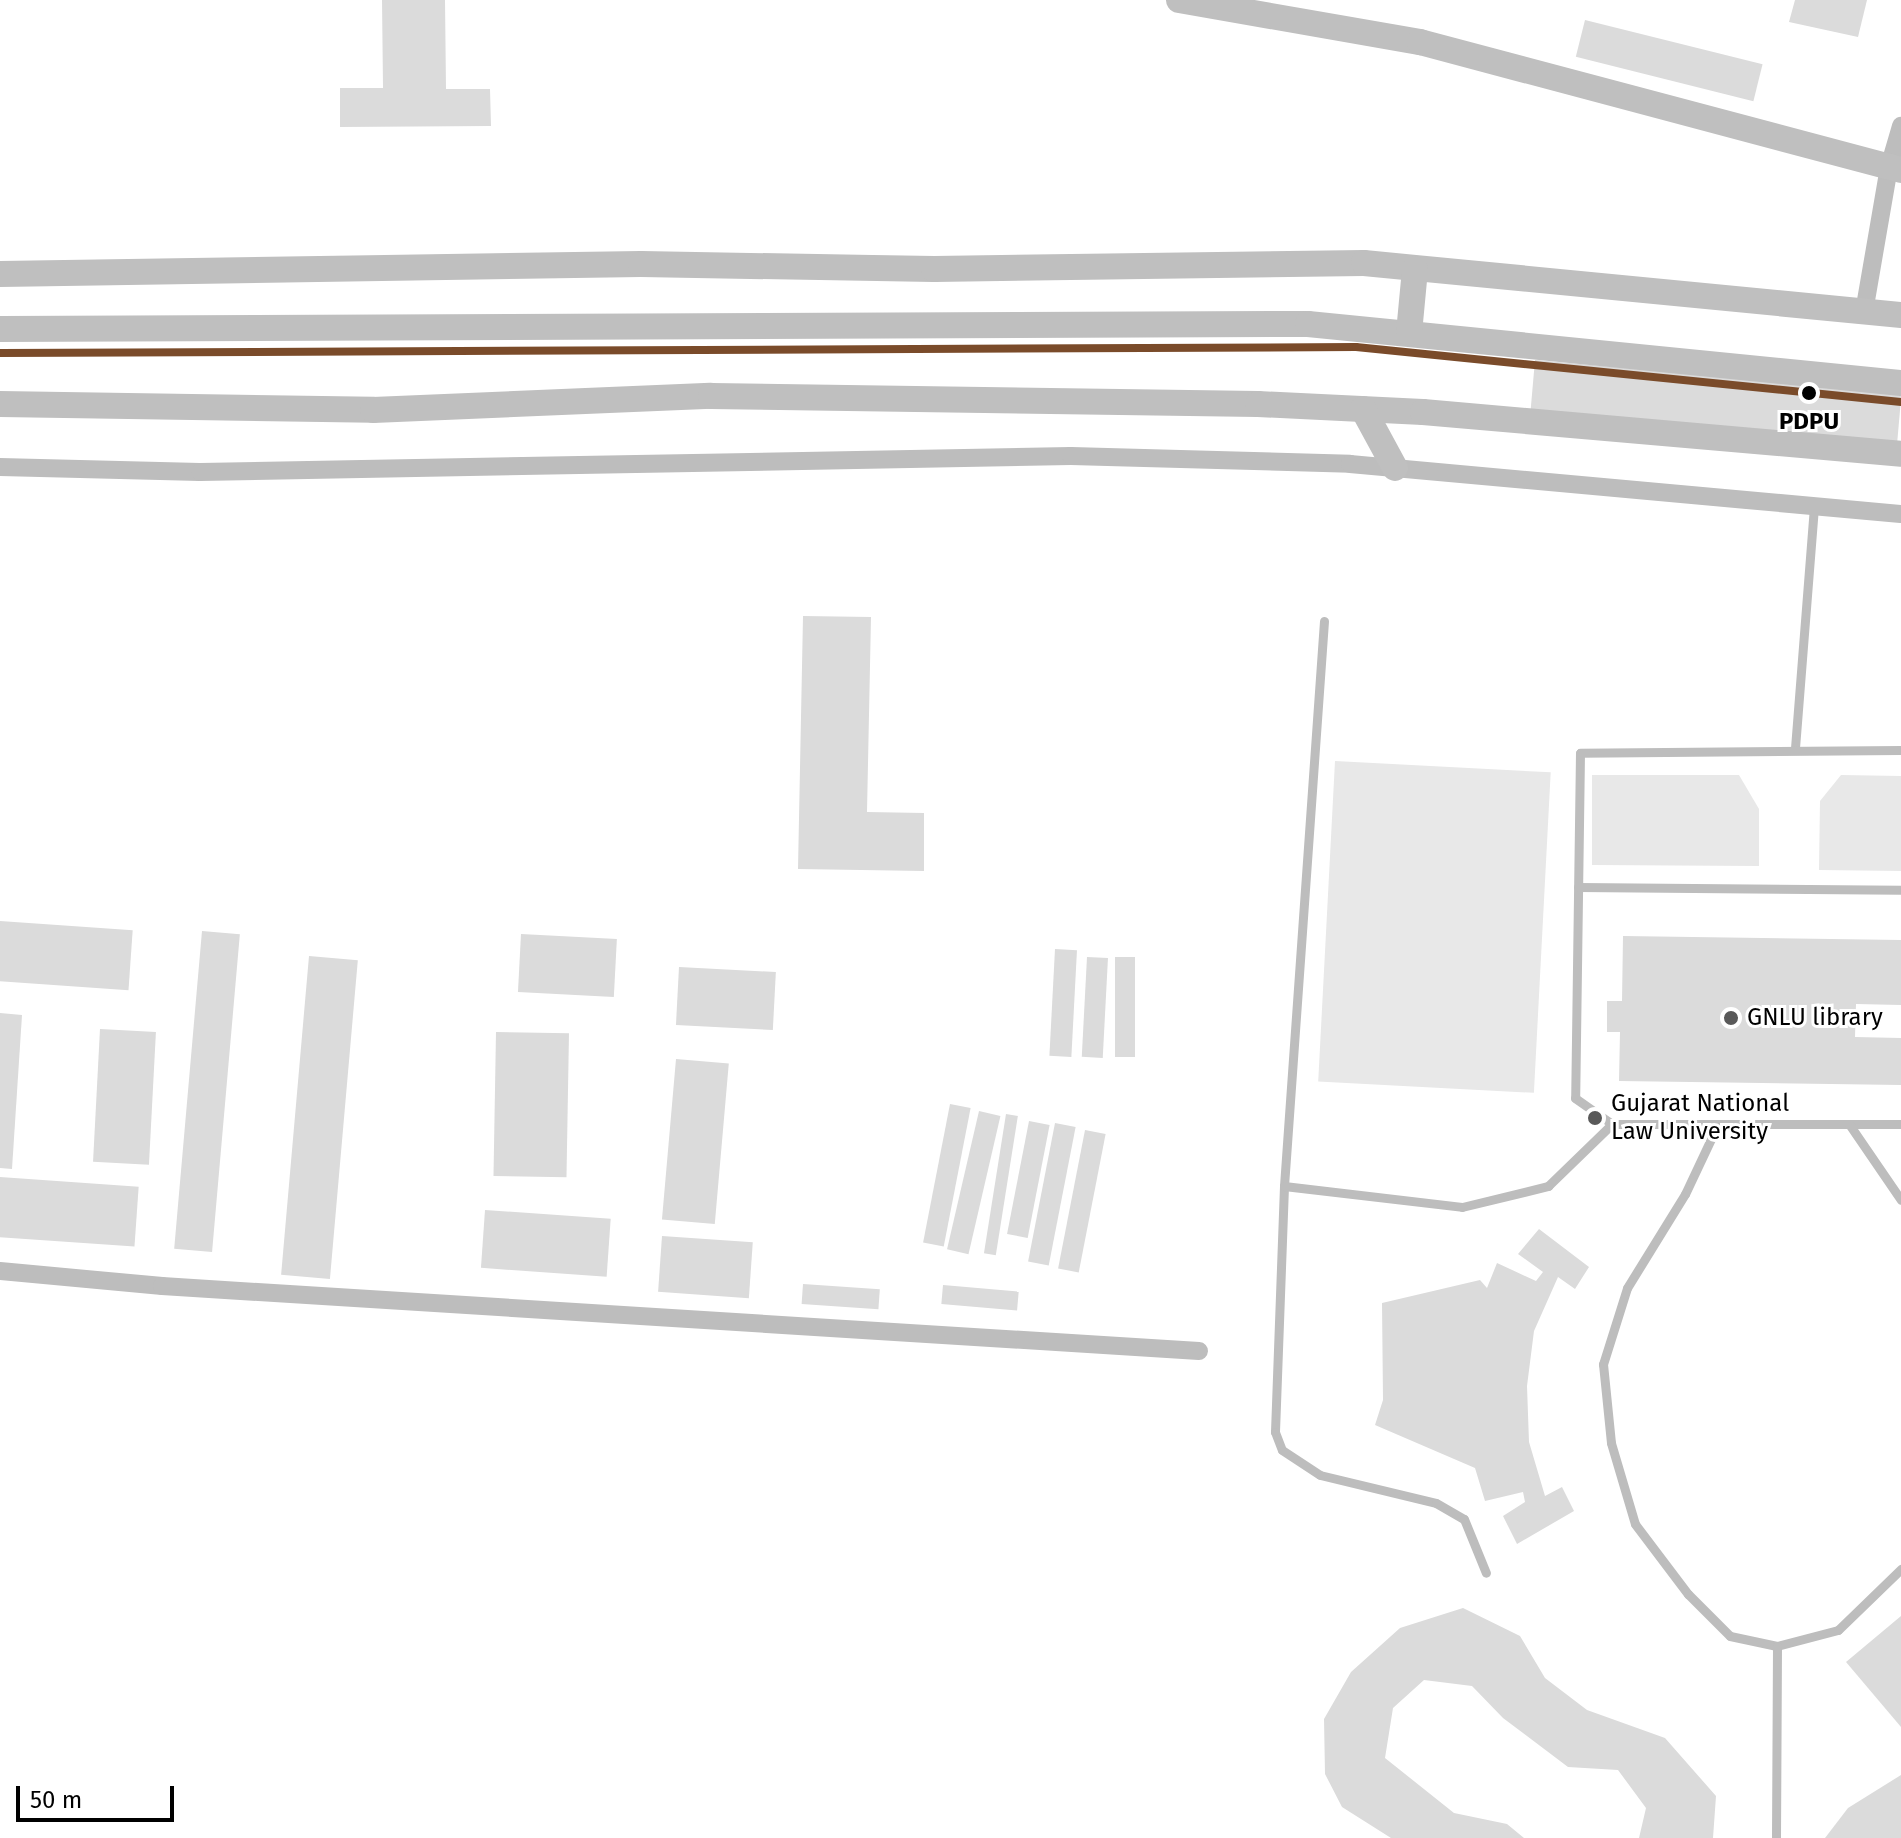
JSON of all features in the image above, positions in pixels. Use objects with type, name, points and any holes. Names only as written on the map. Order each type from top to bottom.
[{"type":"street","points":[[1179,0],[1420,42],[1895,168]]},
{"type":"street","points":[[1864,312],[1901,126]]},
{"type":"street","points":[[0,274],[641,264],[934,269],[1364,263],[1901,315]]},
{"type":"street","points":[[1409,333],[1415,269]]},
{"type":"street","points":[[0,329],[1308,324],[1901,383]]},
{"type":"street","points":[[0,404],[373,410],[711,396],[1363,409],[1901,454]]},
{"type":"street","points":[[1363,409],[1395,468]]},
{"type":"street","points":[[0,467],[200,472],[1071,456],[1395,468],[1901,514]]},
{"type":"street","points":[[0,1271],[1199,1351]]},
{"type":"lane","points":[[1795,748],[1814,507]]},
{"type":"lane","points":[[1324,621],[1284,1186],[1275,1432],[1282,1450],[1320,1475],[1436,1503],[1464,1519],[1486,1573]]},
{"type":"lane","points":[[1901,750],[1795,748],[1580,753],[1575,1098],[1612,1124],[1901,1124]]},
{"type":"lane","points":[[1578,887],[1901,890]]},
{"type":"lane","points":[[1284,1186],[1462,1207],[1548,1186],[1612,1124]]},
{"type":"lane","points":[[1718,1124],[1685,1194],[1627,1288],[1603,1364],[1611,1443],[1635,1524],[1688,1594],[1730,1636],[1777,1646],[1838,1630],[1901,1569]]},
{"type":"lane","points":[[1849,1124],[1901,1200]]},
{"type":"lane","points":[[1776,1838],[1777,1646]]},
{"type":"shaded area","points":[[1335,761],[1551,772],[1534,1093],[1318,1082]]},
{"type":"shaded area","points":[[1592,775],[1739,775],[1759,809],[1759,866],[1592,865]]},
{"type":"shaded area","points":[[1841,775],[1901,776],[1901,871],[1819,870],[1820,801]]},
{"type":"building","points":[[382,0],[445,0],[446,89],[490,89],[491,126],[340,127],[340,88],[383,88]]},
{"type":"building","points":[[1795,0],[1867,0],[1858,37],[1789,22]]},
{"type":"building","points":[[1585,20],[1763,64],[1753,101],[1576,57]]},
{"type":"building","name":"PDPU","points":[[1535,360],[1901,392],[1895,462],[1529,430]]},
{"type":"building","points":[[803,616],[871,617],[867,812],[924,813],[924,871],[798,869]]},
{"type":"building","points":[[0,921],[133,930],[128,990],[0,981]]},
{"type":"building","points":[[202,931],[240,934],[212,1252],[174,1249]]},
{"type":"building","points":[[521,934],[617,939],[614,997],[518,992]]},
{"type":"building","name":"GNLU library","points":[[1623,936],[1901,940],[1901,1005],[1856,1004],[1855,1037],[1901,1038],[1901,1085],[1619,1081],[1620,1032],[1607,1032],[1607,1001],[1622,1001]]},
{"type":"building","points":[[1055,949],[1077,950],[1071,1057],[1049,1056]]},
{"type":"building","points":[[309,956],[358,960],[330,1279],[281,1275]]},
{"type":"building","points":[[1087,957],[1108,958],[1103,1058],[1082,1057]]},
{"type":"building","points":[[1115,957],[1135,957],[1135,1057],[1115,1057]]},
{"type":"building","points":[[679,967],[776,972],[773,1030],[676,1025]]},
{"type":"building","points":[[0,1013],[22,1015],[12,1169],[0,1168]]},
{"type":"building","points":[[100,1029],[156,1032],[149,1165],[93,1162]]},
{"type":"building","points":[[496,1032],[569,1033],[566,1177],[493,1176]]},
{"type":"building","points":[[676,1059],[729,1064],[715,1224],[662,1219]]},
{"type":"building","points":[[950,1104],[971,1108],[944,1246],[923,1242]]},
{"type":"building","points":[[979,1111],[1000,1116],[968,1254],[947,1249]]},
{"type":"building","points":[[1006,1114],[1018,1116],[996,1255],[984,1253]]},
{"type":"building","points":[[1029,1121],[1050,1125],[1028,1238],[1007,1234]]},
{"type":"building","points":[[1055,1123],[1076,1127],[1049,1265],[1028,1261]]},
{"type":"building","points":[[1085,1130],[1106,1134],[1079,1272],[1058,1268]]},
{"type":"building","points":[[0,1177],[139,1187],[134,1247],[0,1237]]},
{"type":"building","points":[[485,1210],[611,1219],[607,1277],[481,1268]]},
{"type":"building","points":[[1539,1229],[1589,1267],[1575,1289],[1558,1277],[1534,1331],[1527,1386],[1529,1442],[1545,1496],[1562,1487],[1574,1511],[1517,1544],[1503,1516],[1525,1502],[1523,1492],[1485,1501],[1475,1468],[1375,1425],[1383,1400],[1382,1303],[1480,1280],[1487,1288],[1497,1263],[1536,1281],[1543,1272],[1518,1254]]},
{"type":"building","points":[[662,1236],[753,1242],[749,1298],[658,1292]]},
{"type":"building","points":[[803,1284],[880,1289],[878,1309],[802,1304]]},
{"type":"building","points":[[943,1285],[1019,1292],[1017,1311],[941,1304]]},
{"type":"building","points":[[1463,1608],[1520,1636],[1545,1678],[1587,1710],[1665,1738],[1716,1796],[1713,1838],[1639,1838],[1646,1808],[1618,1770],[1568,1767],[1503,1718],[1472,1686],[1424,1680],[1393,1708],[1385,1758],[1454,1813],[1507,1824],[1524,1838],[1391,1838],[1342,1807],[1325,1774],[1324,1719],[1351,1672],[1400,1628]]},
{"type":"building","points":[[1901,1616],[1901,1727],[1846,1662]]},
{"type":"building","points":[[1901,1775],[1901,1838],[1825,1838],[1848,1808]]},
{"type":"transit line","points":[[0,353],[1356,347],[1901,402]]},
{"type":"place","name":"PDPU","points":[[1809,393]]},
{"type":"place","name":"GNLU library","points":[[1731,1018]]},
{"type":"place","name":"Gujarat National Law University","points":[[1595,1118]]}]
